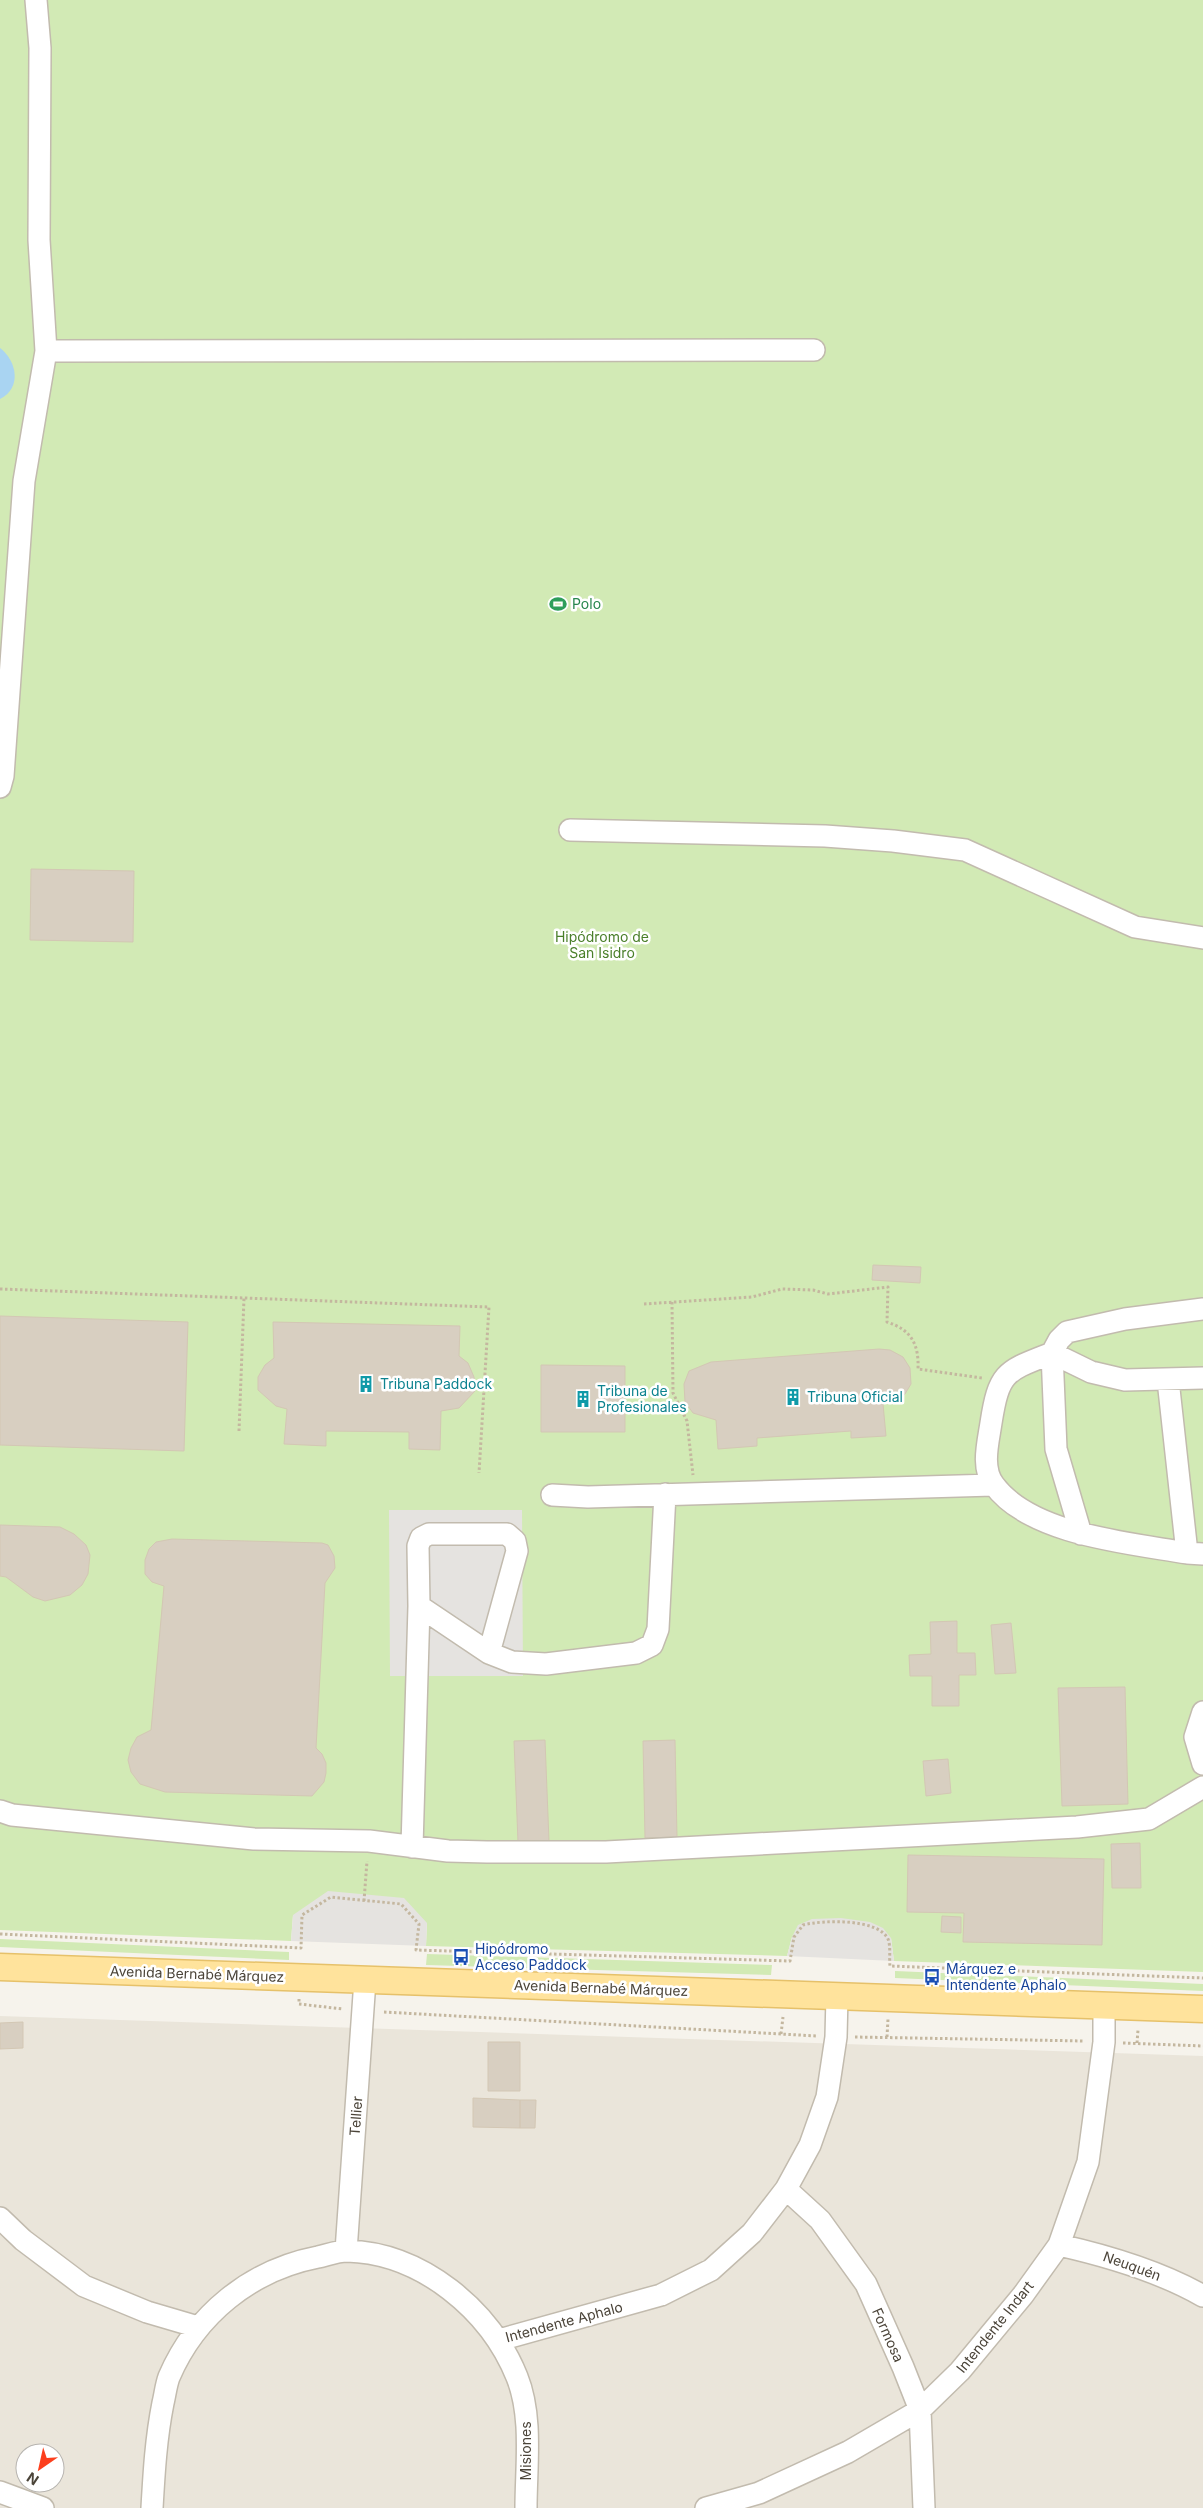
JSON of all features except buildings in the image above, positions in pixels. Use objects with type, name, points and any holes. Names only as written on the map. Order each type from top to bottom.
[{"type":"main road","name":"Avenida Bernabé Márquez","points":[[0,1967],[1203,2009]]},
{"type":"street","points":[[0,787],[3,776],[24,481],[46,351],[39,240],[40,48],[36,0]]},
{"type":"street","points":[[46,351],[814,350]]},
{"type":"street","points":[[570,830],[825,836],[893,841],[965,850],[1135,927],[1203,938]]},
{"type":"street","points":[[1081,1534],[1056,1449],[1052,1353],[1059,1340],[1067,1332],[1125,1319],[1203,1309]]},
{"type":"street","points":[[1168,1380],[1195,1553],[1081,1534],[1048,1525],[1011,1501],[994,1484],[986,1459],[995,1393],[1002,1381],[1014,1368],[1052,1353],[1091,1372],[1125,1380],[1203,1378]]},
{"type":"street","points":[[552,1495],[588,1497],[994,1484]]},
{"type":"street","points":[[419,1606],[489,1653],[512,1662],[546,1664],[636,1653],[652,1645],[658,1629],[665,1494]]},
{"type":"street","points":[[412,1847],[419,1606],[418,1546],[421,1538],[429,1534],[507,1534],[515,1541],[517,1551],[489,1653]]},
{"type":"street","points":[[1203,1712],[1195,1737],[1203,1764]]},
{"type":"street","points":[[0,1811],[12,1815],[254,1839],[369,1841],[412,1847],[487,1852],[606,1852],[1077,1827],[1148,1819],[1203,1787]]},
{"type":"street","name":"Tellier","points":[[346,2251],[365,1980]]},
{"type":"street","name":"Intendente Aphalo","points":[[152,2508],[157,2434],[168,2378],[198,2327],[228,2297],[257,2278],[292,2262],[346,2251],[385,2257],[428,2274],[466,2303],[499,2340],[661,2295],[711,2270],[752,2233],[786,2189],[810,2145],[827,2097],[836,2036],[837,1996]]},
{"type":"street","name":"Intendente Indart","points":[[706,2508],[759,2493],[848,2452],[920,2410],[960,2371],[1023,2295],[1059,2245],[1088,2162],[1104,2042],[1104,2006]]},
{"type":"street","name":"Formosa","points":[[786,2189],[820,2220],[866,2284],[920,2410],[924,2508]]},
{"type":"street","points":[[0,2218],[23,2240],[84,2286],[147,2312],[198,2327]]},
{"type":"street","name":"Neuquén","points":[[1059,2245],[1104,2255],[1183,2284],[1203,2296]]},
{"type":"street","name":"Misiones","points":[[499,2340],[518,2379],[527,2421],[526,2508]]},
{"type":"street","points":[[0,2492],[43,2508]]},
{"type":"path","points":[[644,1304],[752,1297],[782,1289],[813,1290],[828,1294],[888,1287],[887,1322],[903,1330],[911,1338],[918,1353],[918,1370],[1002,1381]]},
{"type":"path","points":[[0,1289],[488,1307],[479,1473]]},
{"type":"path","points":[[239,1431],[244,1298]]},
{"type":"path","points":[[672,1302],[673,1393],[687,1421],[695,1493]]},
{"type":"path","points":[[364,1900],[369,1841]]},
{"type":"path","points":[[0,1934],[301,1948],[302,1915],[330,1897],[401,1904],[419,1924],[416,1950],[790,1961],[794,1937],[803,1925],[868,1924],[880,1930],[888,1939],[890,1966],[1203,1978]]},
{"type":"path","points":[[299,1978],[299,2004],[363,2011],[836,2036],[1203,2046]]},
{"type":"shaded area","points":[[389,1510],[522,1510],[523,1676],[390,1676]]},
{"type":"shaded area","points":[[328,1891],[404,1898],[427,1923],[426,1946],[291,1941],[293,1915]]},
{"type":"shaded area","points":[[841,1918],[870,1922],[883,1928],[891,1938],[894,1961],[787,1956],[792,1937],[798,1925],[812,1919]]},
{"type":"shaded area","points":[[0,2016],[1203,2056],[1203,2508],[0,2508]]},
{"type":"green space","name":"Hipódromo de San Isidro","points":[[0,0],[1203,0],[1203,1972],[894,1961],[891,1938],[792,1937],[787,1956],[426,1946],[427,1923],[293,1915],[291,1941],[0,1930]]},
{"type":"green space","points":[[0,1939],[289,1952],[289,1960],[0,1947]]},
{"type":"green space","points":[[427,1954],[772,1965],[771,1975],[426,1965]]},
{"type":"green space","points":[[895,1971],[1203,1984],[1203,1991],[895,1978]]},
{"type":"water","points":[[0,348],[6,353],[15,374],[12,388],[0,399]]},
{"type":"place","name":"Polo","points":[[558,604]]},
{"type":"place","name":"Tribuna Paddock","points":[[366,1384]]},
{"type":"place","name":"Tribuna Oficial","points":[[793,1397]]},
{"type":"place","name":"Tribuna de Profesionales","points":[[583,1399]]},
{"type":"place","name":"Hipódromo Acceso Paddock","points":[[461,1957]]},
{"type":"place","name":"Márquez e Intendente Aphalo","points":[[932,1977]]}]
